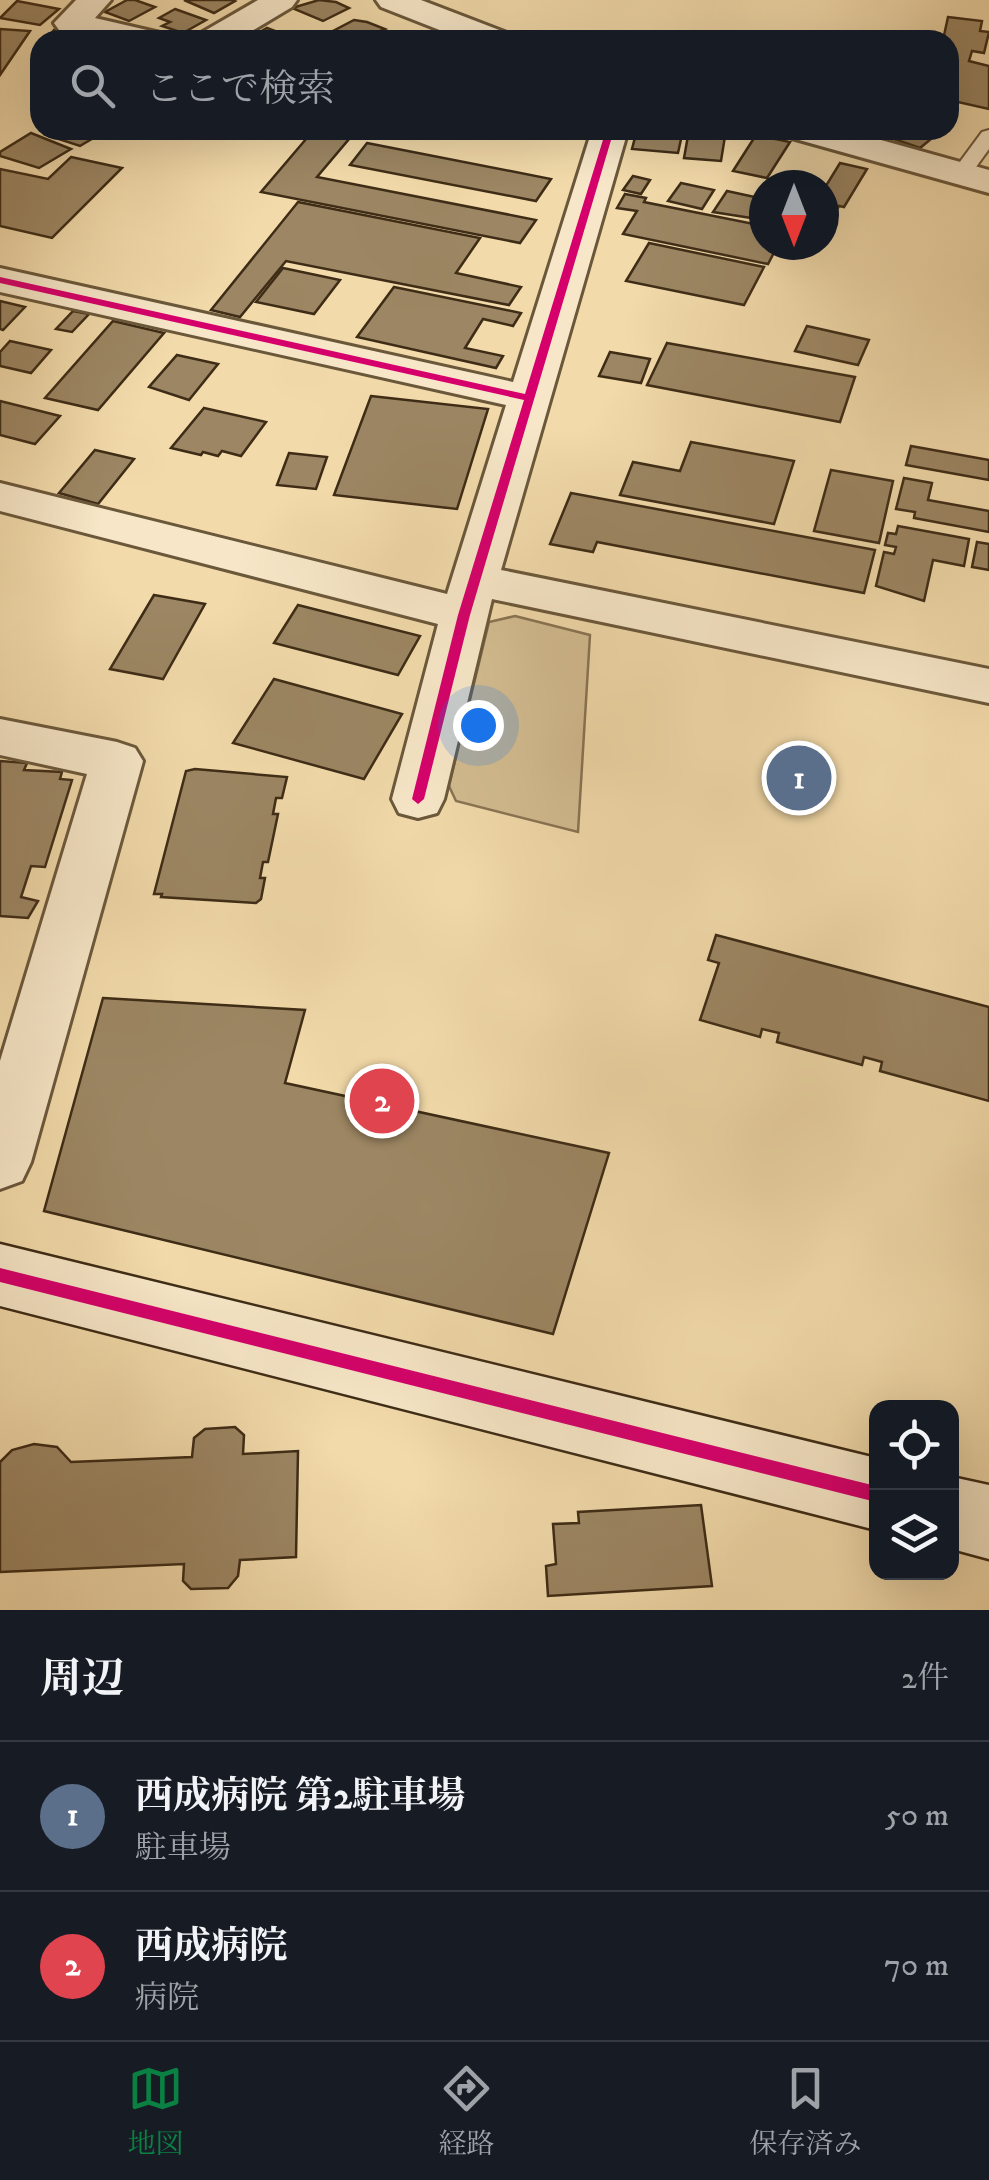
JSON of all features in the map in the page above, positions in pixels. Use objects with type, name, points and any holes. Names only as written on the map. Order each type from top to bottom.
[{"type":"street","points":[[96,0],[71,23],[103,30]]},
{"type":"street","points":[[230,30],[281,0]]},
{"type":"street","points":[[392,0],[463,30]]},
{"type":"street","points":[[418,799],[469,597],[607,140]]},
{"type":"street","points":[[840,140],[975,178]]},
{"type":"street","points":[[0,280],[529,398]]},
{"type":"street","points":[[0,497],[469,597],[989,686]]},
{"type":"street","points":[[0,738],[118,761],[0,1162]]},
{"type":"street","points":[[0,1275],[869,1492]]},
{"type":"street","points":[[959,1515],[989,1522]]},
{"type":"lane","points":[[975,178],[989,136]]},
{"type":"shaded area","points":[[515,616],[590,635],[578,832],[456,801],[449,786],[489,622]]},
{"type":"building","points":[[127,0],[155,7],[129,21],[105,12]]},
{"type":"building","points":[[184,0],[233,0],[235,1],[214,13]]},
{"type":"building","points":[[319,0],[349,8],[323,21],[292,8]]},
{"type":"building","points":[[17,1],[59,9],[40,25],[0,18]]},
{"type":"building","points":[[175,9],[206,20],[188,30],[174,30],[162,26],[170,22],[159,18]]},
{"type":"building","points":[[948,17],[982,21],[980,31],[989,32],[984,53],[972,51],[969,61],[989,66],[989,109],[959,102],[959,30],[945,30]]},
{"type":"building","points":[[354,20],[385,29],[383,30],[335,30]]},
{"type":"building","points":[[0,29],[30,31],[0,75]]},
{"type":"building","points":[[30,134],[30,140],[48,140],[71,149],[39,168],[0,156],[0,152]]},
{"type":"building","points":[[61,140],[90,140],[80,146]]},
{"type":"building","points":[[305,140],[348,140],[317,177],[536,220],[520,243],[261,192]]},
{"type":"building","points":[[634,140],[681,140],[678,153],[632,149]]},
{"type":"building","points":[[687,140],[724,140],[721,161],[684,158]]},
{"type":"building","points":[[753,140],[790,142],[772,170],[749,170],[749,174],[733,171]]},
{"type":"building","points":[[897,140],[930,140],[920,148]]},
{"type":"building","points":[[367,143],[551,179],[536,201],[350,165]]},
{"type":"building","points":[[71,157],[122,168],[52,238],[0,226],[0,169],[48,179]]},
{"type":"building","points":[[840,163],[867,169],[844,207],[839,206],[839,170],[836,170]]},
{"type":"building","points":[[633,176],[650,180],[641,194],[623,190]]},
{"type":"building","points":[[681,183],[714,190],[702,209],[668,201]]},
{"type":"building","points":[[727,191],[749,196],[749,218],[713,212]]},
{"type":"building","points":[[625,194],[646,198],[644,202],[749,223],[749,260],[770,260],[768,264],[623,234],[637,211],[617,208]]},
{"type":"building","points":[[298,202],[480,238],[456,273],[521,287],[509,305],[286,261],[240,317],[211,310]]},
{"type":"building","points":[[649,243],[764,267],[744,305],[626,281]]},
{"type":"building","points":[[283,268],[340,280],[314,314],[256,302]]},
{"type":"building","points":[[394,287],[521,313],[513,326],[483,319],[465,348],[503,356],[496,368],[357,337]]},
{"type":"building","points":[[0,301],[25,307],[3,330],[0,329]]},
{"type":"building","points":[[73,311],[89,314],[72,332],[56,329]]},
{"type":"building","points":[[113,321],[164,333],[98,410],[45,398]]},
{"type":"building","points":[[807,326],[869,340],[858,365],[795,351]]},
{"type":"building","points":[[10,341],[51,350],[31,373],[0,366],[0,352]]},
{"type":"building","points":[[667,343],[855,377],[840,422],[647,385]]},
{"type":"building","points":[[610,352],[650,359],[641,383],[599,376]]},
{"type":"building","points":[[177,355],[218,364],[189,400],[149,387]]},
{"type":"building","points":[[371,396],[488,409],[457,509],[334,495]]},
{"type":"building","points":[[0,401],[60,416],[35,444],[0,435]]},
{"type":"building","points":[[204,408],[266,422],[241,456],[222,451],[218,456],[203,452],[201,455],[171,448]]},
{"type":"building","points":[[691,442],[794,461],[774,524],[620,495],[633,462],[680,471]]},
{"type":"building","points":[[911,446],[989,460],[989,480],[906,465]]},
{"type":"building","points":[[95,450],[134,459],[98,504],[59,493]]},
{"type":"building","points":[[289,453],[327,457],[316,489],[277,485]]},
{"type":"building","points":[[831,470],[893,481],[879,543],[814,531]]},
{"type":"building","points":[[904,478],[932,483],[928,500],[989,511],[989,532],[914,518],[915,512],[896,509]]},
{"type":"building","points":[[571,493],[875,550],[864,593],[597,542],[593,552],[550,544]]},
{"type":"building","points":[[898,526],[969,539],[964,566],[933,560],[924,601],[876,586],[884,552],[894,554],[896,547],[885,545],[888,533],[896,534]]},
{"type":"building","points":[[977,542],[989,544],[989,570],[972,567]]},
{"type":"building","points":[[154,595],[205,604],[163,679],[110,669]]},
{"type":"building","points":[[298,605],[420,636],[398,675],[274,643]]},
{"type":"building","points":[[274,679],[402,714],[364,779],[233,743]]},
{"type":"building","points":[[0,761],[27,763],[24,770],[62,772],[60,779],[72,780],[45,867],[31,866],[21,897],[38,901],[28,918],[0,916]]},
{"type":"building","points":[[186,771],[287,777],[282,798],[276,798],[273,814],[278,814],[268,862],[263,862],[261,899],[256,903],[154,894]]},
{"type":"building","points":[[716,935],[989,1007],[989,1101],[880,1071],[882,1062],[864,1057],[862,1065],[777,1042],[779,1033],[762,1029],[760,1037],[700,1020],[719,963],[708,960]]},
{"type":"building","points":[[103,998],[305,1010],[285,1083],[609,1153],[553,1334],[44,1211]]},
{"type":"building","points":[[235,1427],[244,1435],[243,1454],[298,1451],[296,1557],[240,1560],[238,1576],[228,1588],[191,1589],[183,1581],[184,1564],[0,1572],[0,1462],[12,1450],[34,1444],[57,1447],[71,1462],[192,1457],[194,1438],[205,1429]]},
{"type":"building","points":[[701,1505],[712,1586],[548,1596],[546,1566],[556,1564],[553,1524],[579,1523],[578,1512]]},
{"type":"cycle path","points":[[418,799],[464,615],[607,140]]},
{"type":"cycle path","points":[[0,280],[529,398]]},
{"type":"cycle path","points":[[0,1275],[869,1492]]},
{"type":"place","name":"西成病院 第2駐車場","points":[[799,778]]},
{"type":"place","name":"西成病院","points":[[382,1101]]}]
